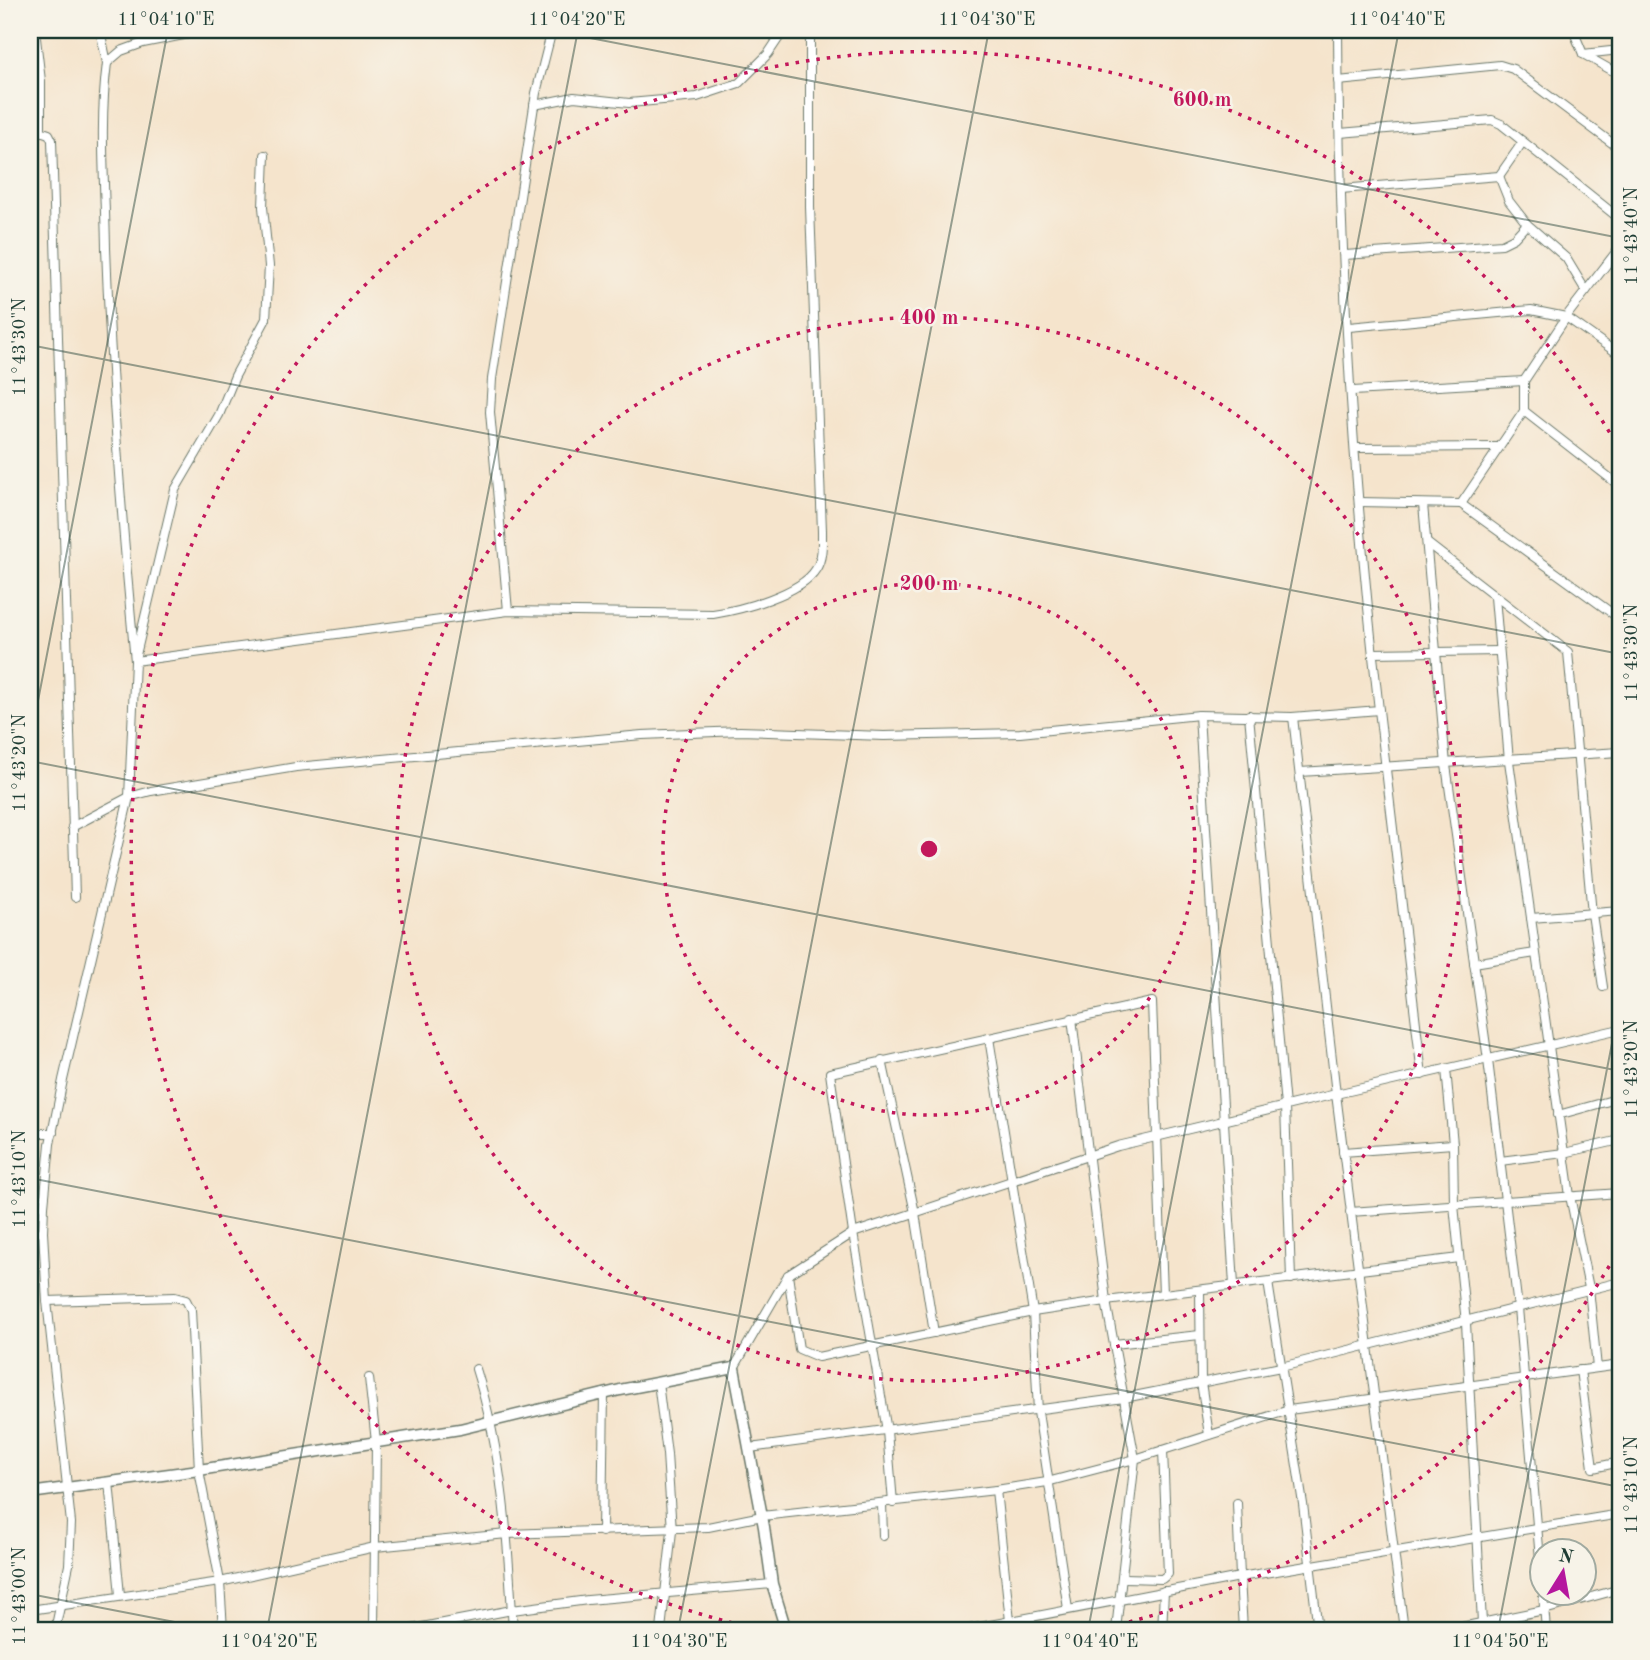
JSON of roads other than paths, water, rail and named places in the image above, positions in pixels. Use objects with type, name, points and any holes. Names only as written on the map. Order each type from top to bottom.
[{"type":"street","points":[[35,30],[41,81],[41,131]]},
{"type":"street","points":[[55,1630],[71,1544],[47,1301],[43,1231],[53,1133],[97,926],[129,797],[135,661],[118,486],[108,306],[102,100],[107,63],[100,30]]},
{"type":"street","points":[[107,63],[121,51],[209,30]]},
{"type":"street","points":[[508,611],[490,412],[492,379],[534,105],[552,30]]},
{"type":"street","points":[[534,105],[574,97],[629,103],[697,97],[739,83],[768,54],[784,30]]},
{"type":"street","points":[[135,661],[508,611],[713,614],[742,610],[805,581],[816,569],[822,552],[810,207],[810,30]]},
{"type":"street","points":[[1338,30],[1341,189],[1359,502],[1379,709],[1422,1075]]},
{"type":"street","points":[[1573,30],[1583,54],[1620,75]]},
{"type":"street","points":[[1583,54],[1620,50]]},
{"type":"street","points":[[1338,81],[1500,65],[1513,69],[1620,149]]},
{"type":"street","points":[[1340,134],[1492,120],[1501,124],[1620,219]]},
{"type":"street","points":[[30,128],[41,131],[52,140],[75,897]]},
{"type":"street","points":[[1499,176],[1522,143]]},
{"type":"street","points":[[135,661],[175,490],[219,415],[235,376],[266,318],[269,266],[263,207],[265,155]]},
{"type":"street","points":[[1341,189],[1499,176]]},
{"type":"street","points":[[1499,176],[1508,201],[1527,224],[1566,258],[1586,291]]},
{"type":"street","points":[[1345,255],[1502,244],[1514,239],[1527,224]]},
{"type":"street","points":[[1461,504],[1524,411],[1524,381],[1566,317],[1620,247]]},
{"type":"street","points":[[1349,327],[1531,310],[1566,317],[1620,355]]},
{"type":"street","points":[[1353,391],[1524,381]]},
{"type":"street","points":[[1524,411],[1620,486]]},
{"type":"street","points":[[1356,447],[1499,447]]},
{"type":"street","points":[[1359,502],[1461,504],[1620,619]]},
{"type":"street","points":[[1423,504],[1446,765],[1488,1060],[1518,1308],[1537,1538]]},
{"type":"street","points":[[1427,543],[1568,652],[1592,914],[1603,987]]},
{"type":"street","points":[[1495,597],[1509,761],[1570,1196],[1589,1288],[1597,1368]]},
{"type":"street","points":[[1373,653],[1499,652]]},
{"type":"street","points":[[72,827],[129,797],[296,767],[642,736],[740,731],[884,736],[1020,733],[1199,715],[1293,717],[1379,709]]},
{"type":"street","points":[[1199,715],[1234,1285]]},
{"type":"street","points":[[1249,715],[1285,1106],[1291,1279]]},
{"type":"street","points":[[1293,717],[1350,1212],[1403,1630]]},
{"type":"street","points":[[1300,772],[1446,765],[1620,752]]},
{"type":"street","points":[[1531,918],[1620,911]]},
{"type":"street","points":[[1474,963],[1535,953]]},
{"type":"street","points":[[893,1503],[887,1431],[853,1233],[830,1073],[1152,1002],[1163,1294]]},
{"type":"street","points":[[1072,1018],[1106,1301],[1135,1459],[1124,1578],[1116,1630]]},
{"type":"street","points":[[786,1630],[772,1584],[734,1368],[788,1275],[853,1233],[1155,1136],[1620,1029]]},
{"type":"street","points":[[989,1038],[1033,1312],[1038,1412],[1068,1609]]},
{"type":"street","points":[[882,1060],[915,1213],[934,1332]]},
{"type":"street","points":[[1446,1069],[1453,1144],[1454,1205],[1466,1323],[1482,1623]]},
{"type":"street","points":[[1558,1115],[1609,1101]]},
{"type":"street","points":[[30,1133],[53,1133]]},
{"type":"street","points":[[1500,1161],[1564,1153],[1620,1139]]},
{"type":"street","points":[[1343,1152],[1453,1144]]},
{"type":"street","points":[[1350,1212],[1620,1193]]},
{"type":"street","points":[[30,1233],[43,1231]]},
{"type":"street","points":[[788,1275],[799,1349],[818,1357],[1033,1312],[1459,1258]]},
{"type":"street","points":[[1268,1282],[1289,1410],[1318,1630]]},
{"type":"street","points":[[750,1447],[1038,1412],[1124,1398],[1281,1367],[1466,1323],[1589,1288],[1620,1283]]},
{"type":"street","points":[[1200,1290],[1201,1382],[1209,1435]]},
{"type":"street","points":[[47,1301],[174,1297],[186,1300],[191,1310],[199,1470],[220,1582],[223,1630]]},
{"type":"street","points":[[1114,1344],[1200,1335]]},
{"type":"street","points":[[30,1610],[61,1603],[220,1582],[375,1547],[507,1534],[672,1531],[762,1516],[996,1490],[1047,1482],[1135,1459],[1289,1410],[1620,1365]]},
{"type":"street","points":[[30,1493],[376,1442],[492,1421],[604,1393],[734,1368]]},
{"type":"street","points":[[476,1369],[492,1421],[507,1534],[513,1630]]},
{"type":"street","points":[[1580,1370],[1593,1468],[1620,1462]]},
{"type":"street","points":[[369,1378],[376,1442],[374,1630]]},
{"type":"street","points":[[658,1382],[667,1454],[672,1531],[661,1630]]},
{"type":"street","points":[[602,1532],[604,1393]]},
{"type":"street","points":[[1124,1578],[1163,1579],[1168,1574],[1163,1450]]},
{"type":"street","points":[[109,1482],[120,1595]]},
{"type":"street","points":[[996,1490],[1010,1621]]},
{"type":"street","points":[[1237,1503],[1243,1630]]},
{"type":"street","points":[[881,1504],[883,1536]]},
{"type":"street","points":[[964,1630],[1240,1577],[1394,1554],[1620,1514]]},
{"type":"street","points":[[406,1630],[512,1610],[772,1584]]},
{"type":"street","points":[[1447,1630],[1544,1610],[1620,1589]]},
{"type":"street","points":[[1162,1630],[1164,1591]]},
{"type":"street","points":[[1544,1610],[1546,1630]]}]
